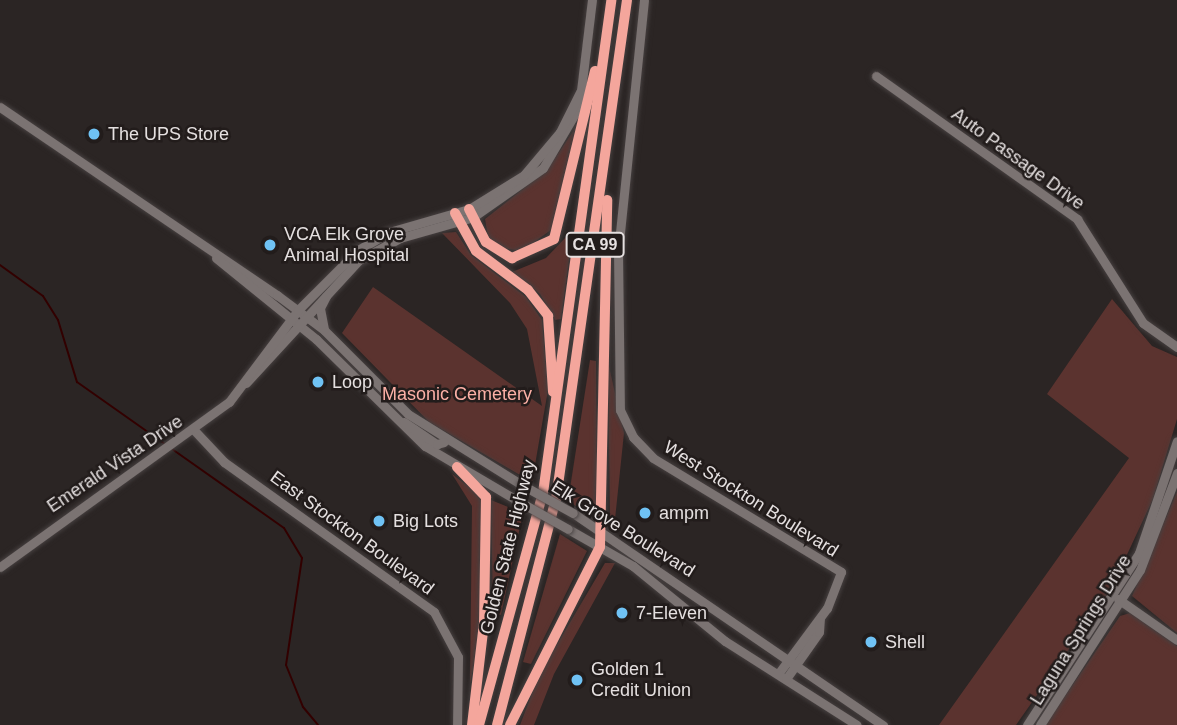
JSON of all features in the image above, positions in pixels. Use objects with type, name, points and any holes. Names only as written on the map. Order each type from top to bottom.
[{"type":"highway","points":[[471,213],[486,242],[512,258],[554,239],[611,0]]},
{"type":"highway","name":"Golden State Highway","points":[[479,725],[551,443],[611,0]]},
{"type":"highway","name":"Golden State Highway","points":[[498,725],[556,499],[612,122],[627,0]]},
{"type":"highway","points":[[510,725],[600,547],[602,272],[612,122]]},
{"type":"highway","points":[[457,217],[476,251],[528,290],[548,316],[554,354],[551,443]]},
{"type":"highway","points":[[457,467],[486,497],[484,623],[472,725]]},
{"type":"street","points":[[302,313],[358,250],[389,232],[471,213],[514,194],[548,161],[573,122],[580,92],[592,0]]},
{"type":"street","name":"West Stockton Boulevard","points":[[644,0],[618,251],[622,418],[653,458],[841,572],[820,619]]},
{"type":"street","name":"Auto Passage Drive","points":[[876,76],[1077,219],[1143,323],[1177,347]]},
{"type":"street","points":[[548,161],[580,92]]},
{"type":"street","name":"Elk Grove Boulevard","points":[[0,107],[216,258],[302,313],[324,330],[405,412],[444,442],[602,530],[883,725]]},
{"type":"street","points":[[471,213],[524,175],[560,132]]},
{"type":"street","points":[[369,254],[457,217]]},
{"type":"street","points":[[302,313],[338,277],[369,254],[389,232]]},
{"type":"street","name":"Elk Grove Boulevard","points":[[216,258],[295,322],[398,422],[457,467],[600,547],[782,677],[857,725]]},
{"type":"street","points":[[324,330],[320,307],[338,277]]},
{"type":"street","name":"Emerald Vista Drive","points":[[0,567],[194,430],[245,384],[302,313]]},
{"type":"street","points":[[368,391],[405,412]]},
{"type":"street","points":[[398,422],[444,442]]},
{"type":"street","name":"East Stockton Boulevard","points":[[194,430],[224,462],[433,612],[458,657],[457,725]]},
{"type":"street","name":"Laguna Springs Drive","points":[[1027,725],[1118,599],[1149,531],[1177,442]]},
{"type":"street","name":"Laguna Springs Drive","points":[[1040,725],[1118,599],[1177,473]]},
{"type":"street","points":[[1118,599],[1177,639]]},
{"type":"street","points":[[782,677],[788,659],[820,619]]},
{"type":"street","points":[[782,677],[797,664],[819,632],[820,619]]},
{"type":"green space","points":[[584,98],[555,227],[522,251],[501,248],[488,237],[485,219],[547,170],[574,130]]},
{"type":"green space","name":"Masonic Cemetery","points":[[456,232],[471,255],[526,297],[542,320],[548,390],[532,482],[429,422],[342,333],[373,287],[542,406],[527,329],[510,303],[442,233]]},
{"type":"green space","points":[[566,237],[572,238],[561,319],[555,320],[540,294],[512,272],[546,258]]},
{"type":"green space","points":[[1112,299],[1152,346],[1177,357],[1177,419],[1153,499],[1110,591],[1016,725],[939,725],[1129,458],[1047,394]]},
{"type":"green space","points":[[590,360],[596,361],[597,513],[590,515],[568,501]]},
{"type":"green space","points":[[608,362],[624,433],[614,529],[610,522]]},
{"type":"green space","points":[[452,474],[482,497],[479,641],[470,684],[472,506]]},
{"type":"green space","points":[[1177,492],[1177,633],[1132,596]]},
{"type":"green space","points":[[491,500],[523,513],[501,615],[493,612]]},
{"type":"green space","points":[[560,534],[587,551],[531,664],[523,662]]},
{"type":"green space","points":[[605,563],[615,563],[554,674],[534,725],[520,725],[539,675]]},
{"type":"green space","points":[[1130,613],[1177,646],[1177,725],[1045,725],[1120,616]]},
{"type":"waterway","points":[[0,265],[43,296],[58,320],[77,382],[165,444]]},
{"type":"waterway","points":[[172,449],[284,528],[302,558],[286,665],[303,707],[318,725]]},
{"type":"place","name":"The UPS Store","points":[[94,134]]},
{"type":"place","name":"VCA Elk Grove Animal Hospital","points":[[270,245]]},
{"type":"place","name":"Loop","points":[[318,382]]},
{"type":"place","name":"ampm","points":[[645,513]]},
{"type":"place","name":"Big Lots","points":[[379,521]]},
{"type":"place","name":"7-Eleven","points":[[622,613]]},
{"type":"place","name":"Shell","points":[[871,642]]},
{"type":"place","name":"Golden 1 Credit Union","points":[[577,680]]}]
